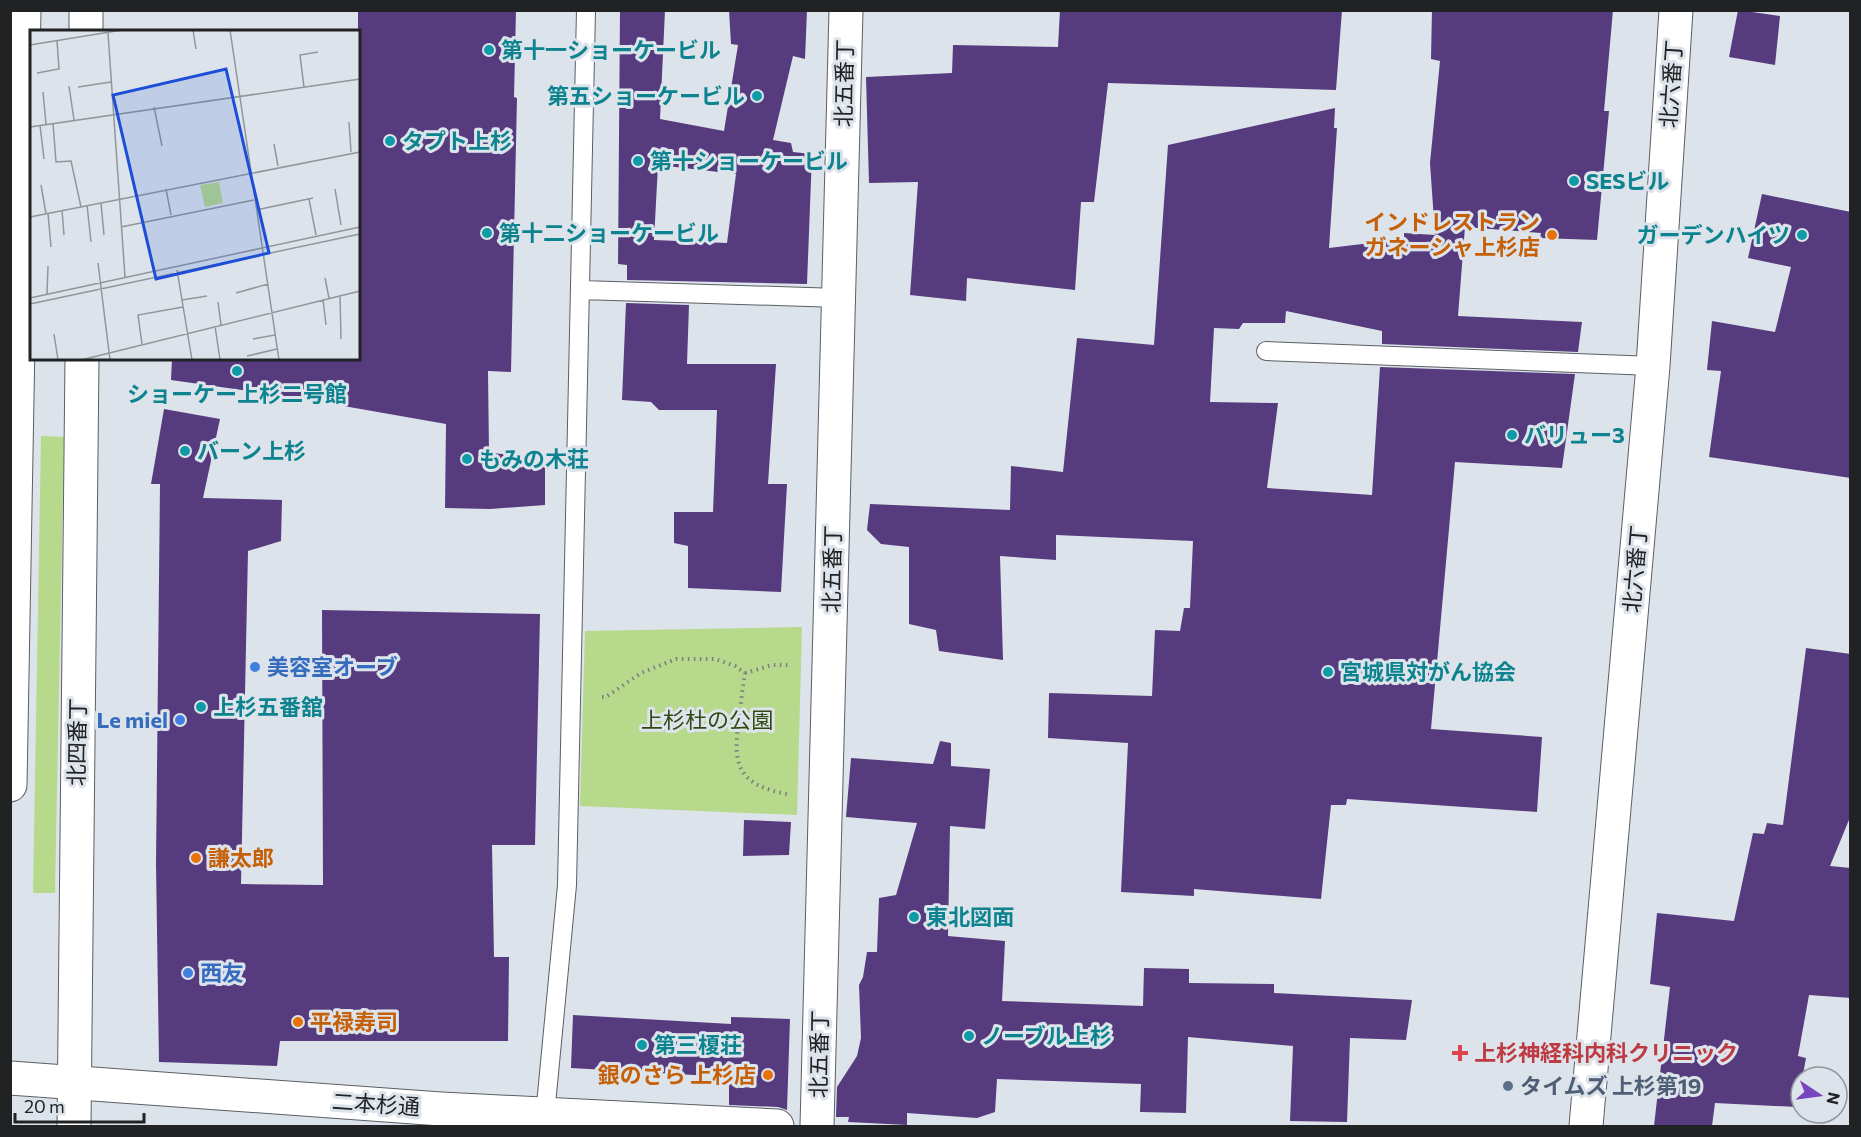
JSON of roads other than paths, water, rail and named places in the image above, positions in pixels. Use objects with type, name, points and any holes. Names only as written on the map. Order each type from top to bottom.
[{"type":"street","points":[[10,785],[24,10]]},
{"type":"street","points":[[86,10],[86,30]]},
{"type":"street","name":"北五番丁","points":[[817,1126],[846,10]]},
{"type":"street","name":"北六番丁","points":[[1586,1126],[1653,366],[1676,10]]},
{"type":"street","name":"北四番丁","points":[[74,1126],[82,360]]},
{"type":"street","name":"二本杉通","points":[[10,1078],[74,1081],[441,1118],[545,1115],[777,1126]]},
{"type":"lane","points":[[545,1115],[567,885],[586,10]]},
{"type":"lane","points":[[581,290],[839,298]]},
{"type":"lane","points":[[1266,351],[1653,366]]},
{"type":"place","name":"第十一ショーケービル","points":[[489,50]]},
{"type":"place","name":"第五ショーケービル","points":[[757,96]]},
{"type":"place","name":"タプト上杉","points":[[390,141]]},
{"type":"place","name":"第十ショーケービル","points":[[638,161]]},
{"type":"place","name":"SESビル","points":[[1574,181]]},
{"type":"place","name":"第十二ショーケービル","points":[[487,233]]},
{"type":"place","name":"インドレストラン ガネーシャ上杉店","points":[[1552,235]]},
{"type":"place","name":"ガーデンハイツ","points":[[1802,235]]},
{"type":"place","name":"ショーケー上杉二号館","points":[[237,371]]},
{"type":"place","name":"バリュー3","points":[[1512,435]]},
{"type":"place","name":"バーン上杉","points":[[185,451]]},
{"type":"place","name":"もみの木荘","points":[[467,459]]},
{"type":"place","name":"美容室オーブ","points":[[255,667]]},
{"type":"place","name":"宮城県対がん協会","points":[[1328,672]]},
{"type":"place","name":"上杉五番舘","points":[[201,707]]},
{"type":"place","name":"Le miel","points":[[180,720]]},
{"type":"place","name":"謙太郎","points":[[196,858]]},
{"type":"place","name":"東北図面","points":[[914,917]]},
{"type":"place","name":"西友","points":[[188,973]]},
{"type":"place","name":"平禄寿司","points":[[298,1022]]},
{"type":"place","name":"ノーブル上杉","points":[[969,1036]]},
{"type":"place","name":"第三榎荘","points":[[642,1045]]},
{"type":"place","name":"上杉神経科内科クリニック","points":[[1460,1053]]},
{"type":"place","name":"銀のさら 上杉店","points":[[768,1075]]},
{"type":"place","name":"タイムズ 上杉第19","points":[[1508,1086]]},
{"type":"park label","name":"上杉杜の公園","points":[[707,720]]}]
